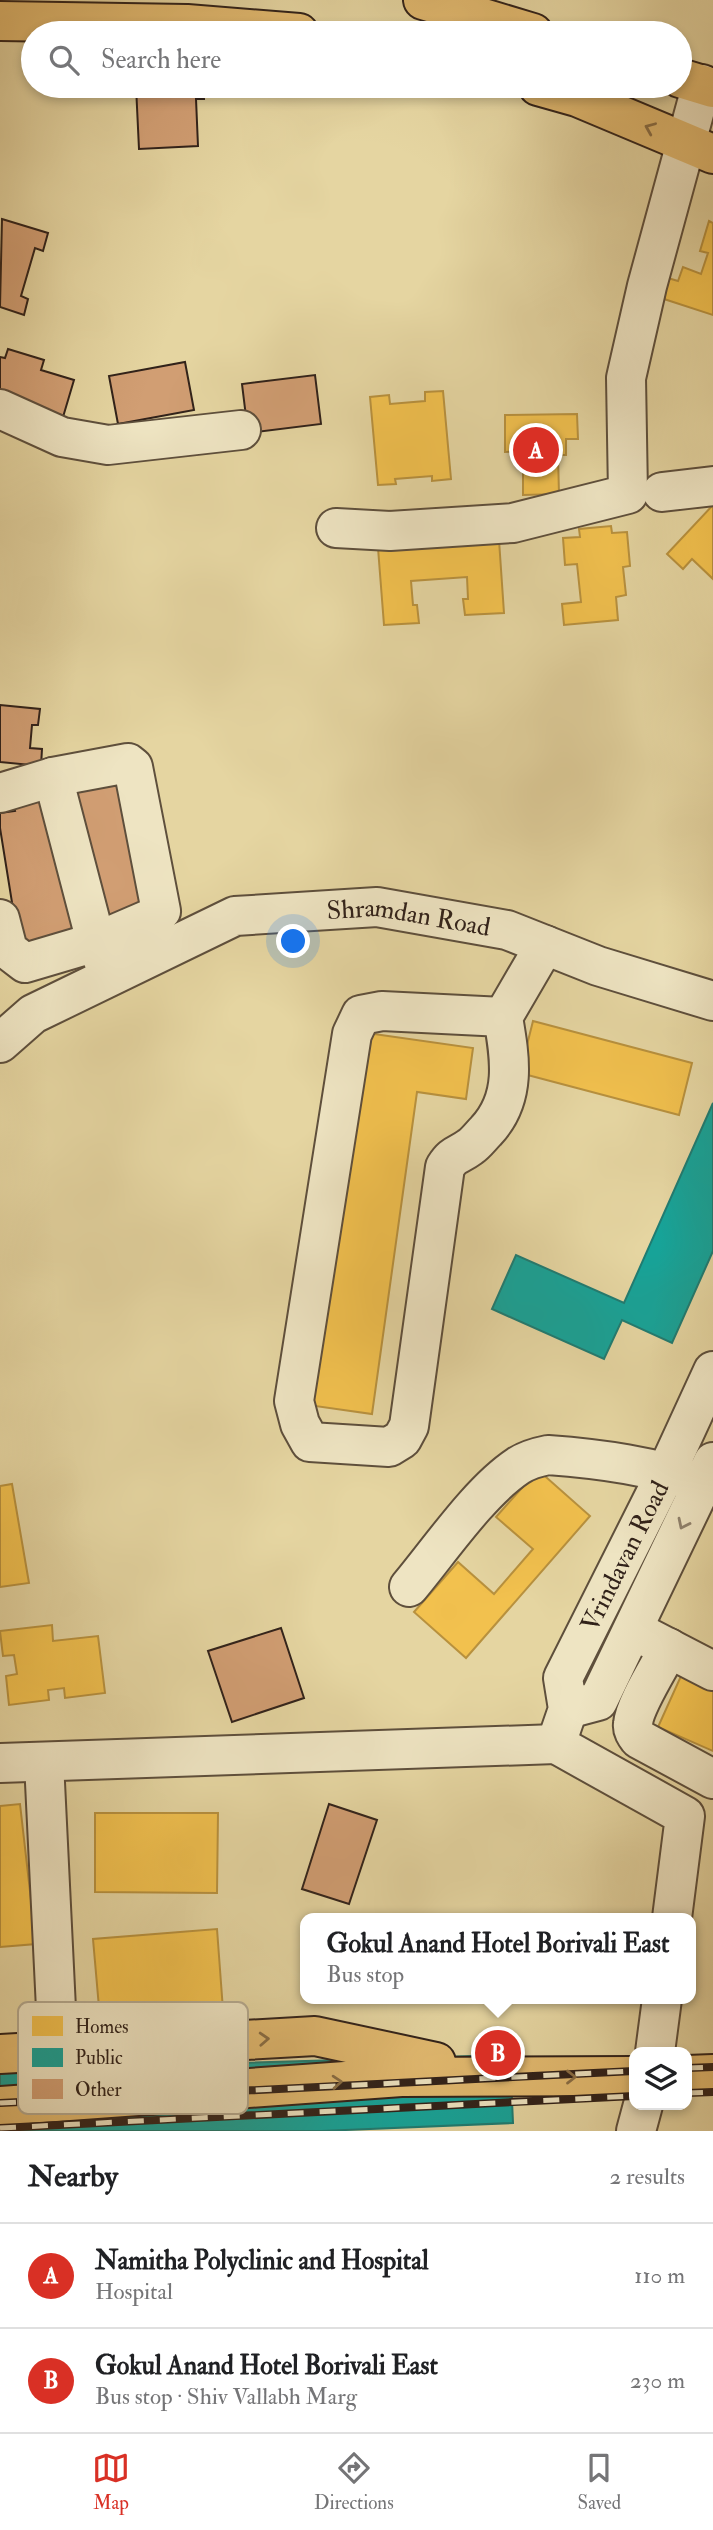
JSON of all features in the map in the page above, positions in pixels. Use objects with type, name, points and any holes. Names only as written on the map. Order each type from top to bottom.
[{"type":"main road","points":[[423,0],[493,21]]},
{"type":"main road","points":[[0,21],[21,21]]},
{"type":"main road","points":[[579,98],[700,149]]},
{"type":"main road","points":[[248,2040],[315,2036],[508,2077]]},
{"type":"main road","points":[[0,2054],[18,2053]]},
{"type":"main road","points":[[692,2075],[713,2074]]},
{"type":"main road","points":[[248,2088],[401,2077],[629,2077]]},
{"type":"main road","points":[[0,2106],[18,2105]]},
{"type":"street","points":[[0,12],[1,0]]},
{"type":"street","points":[[335,528],[390,531],[513,523],[628,494],[626,378],[647,286],[700,149],[698,83]]},
{"type":"street","points":[[0,410],[62,437],[108,445],[241,429]]},
{"type":"street","points":[[662,492],[713,486]]},
{"type":"street","points":[[0,793],[53,777],[120,763],[133,766],[161,911],[96,942],[25,963],[8,950],[0,919]]},
{"type":"street","points":[[53,777],[96,942],[110,977]]},
{"type":"street","name":"Shramdan Road","points":[[0,1044],[33,1014],[235,916],[377,907],[507,930],[598,967],[713,1001]]},
{"type":"street","points":[[503,1017],[383,1011],[361,1015],[352,1034],[294,1401],[300,1424],[310,1442],[389,1447],[401,1438],[409,1426],[445,1167],[453,1155],[470,1147],[496,1120],[507,1096],[510,1070],[503,1017],[545,945]]},
{"type":"street","name":"Vrindavan Road","points":[[562,1727],[563,1678],[671,1463],[713,1371]]},
{"type":"street","points":[[0,1763],[562,1727],[598,1701],[710,1471],[671,1463],[548,1455],[527,1461],[490,1489],[409,1587]]},
{"type":"street","points":[[619,1565],[654,1585]]},
{"type":"street","points":[[632,1629],[713,1671]]},
{"type":"street","points":[[669,1648],[638,1708],[632,1725],[634,1732],[639,1739],[713,1779]]},
{"type":"street","points":[[562,1727],[699,1817],[673,1913]]},
{"type":"street","points":[[44,1762],[56,2002]]},
{"type":"street","points":[[656,2047],[661,2004]]},
{"type":"street","points":[[636,2131],[642,2110]]},
{"type":"building: Homes","points":[[709,221],[713,223],[713,315],[661,298],[668,278],[678,281],[683,267],[701,274],[708,253],[700,251]]},
{"type":"building: Homes","points":[[443,391],[451,479],[432,481],[432,476],[395,479],[396,484],[378,485],[370,397],[389,395],[390,404],[425,401],[425,392]]},
{"type":"building: Homes","points":[[577,414],[578,439],[566,439],[566,455],[558,455],[559,494],[523,495],[523,451],[505,452],[505,415]]},
{"type":"building: Homes","points":[[713,505],[713,579],[692,559],[683,569],[667,554]]},
{"type":"building: Homes","points":[[611,526],[612,533],[627,532],[630,566],[623,567],[626,595],[616,597],[618,620],[564,625],[562,604],[581,602],[577,564],[565,565],[563,538],[580,537],[579,529]]},
{"type":"building: Homes","points":[[499,540],[504,613],[465,615],[463,599],[468,599],[467,577],[411,581],[413,605],[417,605],[419,623],[384,625],[378,548]]},
{"type":"building: Homes","points":[[533,1021],[692,1063],[679,1115],[520,1073]]},
{"type":"building: Homes","points":[[360,1032],[473,1048],[466,1099],[417,1092],[372,1414],[308,1405]]},
{"type":"building: Homes","points":[[538,1470],[590,1516],[466,1658],[414,1612],[458,1562],[494,1594],[533,1549],[496,1517]]},
{"type":"building: Homes","points":[[12,1484],[29,1583],[0,1587],[0,1486]]},
{"type":"building: Homes","points":[[52,1625],[53,1641],[98,1636],[105,1693],[65,1698],[64,1688],[48,1690],[49,1700],[9,1705],[6,1676],[17,1674],[14,1655],[3,1656],[0,1631]]},
{"type":"building: Homes","points":[[681,1676],[713,1690],[713,1751],[658,1727]]},
{"type":"building: Homes","points":[[20,1804],[36,1944],[0,1947],[0,1806]]},
{"type":"building: Homes","points":[[95,1813],[218,1813],[217,1893],[95,1892]]},
{"type":"building: Homes","points":[[217,1929],[222,2002],[99,2002],[93,1939]]},
{"type":"building: Public","points":[[713,1103],[713,1251],[672,1343],[622,1320],[604,1359],[492,1309],[516,1255],[624,1303]]},
{"type":"building: Public","points":[[510,2055],[513,2123],[322,2131],[0,2131],[0,2070],[18,2069],[18,2114],[248,2114],[248,2063]]},
{"type":"building: Other","points":[[137,98],[204,98],[196,99],[198,146],[139,149]]},
{"type":"building: Other","points":[[2,219],[48,233],[43,251],[35,248],[21,296],[28,299],[24,315],[0,307]]},
{"type":"building: Other","points":[[8,349],[44,360],[41,370],[74,380],[63,417],[0,397],[0,357],[5,358]]},
{"type":"building: Other","points":[[185,362],[194,410],[118,424],[109,376]]},
{"type":"building: Other","points":[[315,375],[321,424],[248,433],[242,384]]},
{"type":"building: Other","points":[[0,705],[40,709],[38,725],[32,725],[30,748],[42,749],[41,766],[0,762]]},
{"type":"building: Other","points":[[131,768],[153,905],[97,922],[73,777]]},
{"type":"building: Other","points":[[53,797],[77,944],[19,946],[0,828],[0,813],[15,811],[13,804]]},
{"type":"building: Other","points":[[281,1628],[304,1698],[232,1722],[208,1651]]},
{"type":"building: Other","points":[[329,1804],[377,1820],[349,1904],[302,1889]]},
{"type":"railway","points":[[692,2068],[713,2067]]},
{"type":"railway","points":[[248,2090],[629,2071]]},
{"type":"railway","points":[[692,2093],[713,2092]]},
{"type":"railway","points":[[0,2128],[629,2096]]},
{"type":"railway","points":[[0,2103],[18,2102]]},
{"type":"place","name":"Namitha Polyclinic and Hospital","points":[[536,450]]},
{"type":"place","name":"Gokul Anand Hotel Borivali East","points":[[498,2053]]}]
